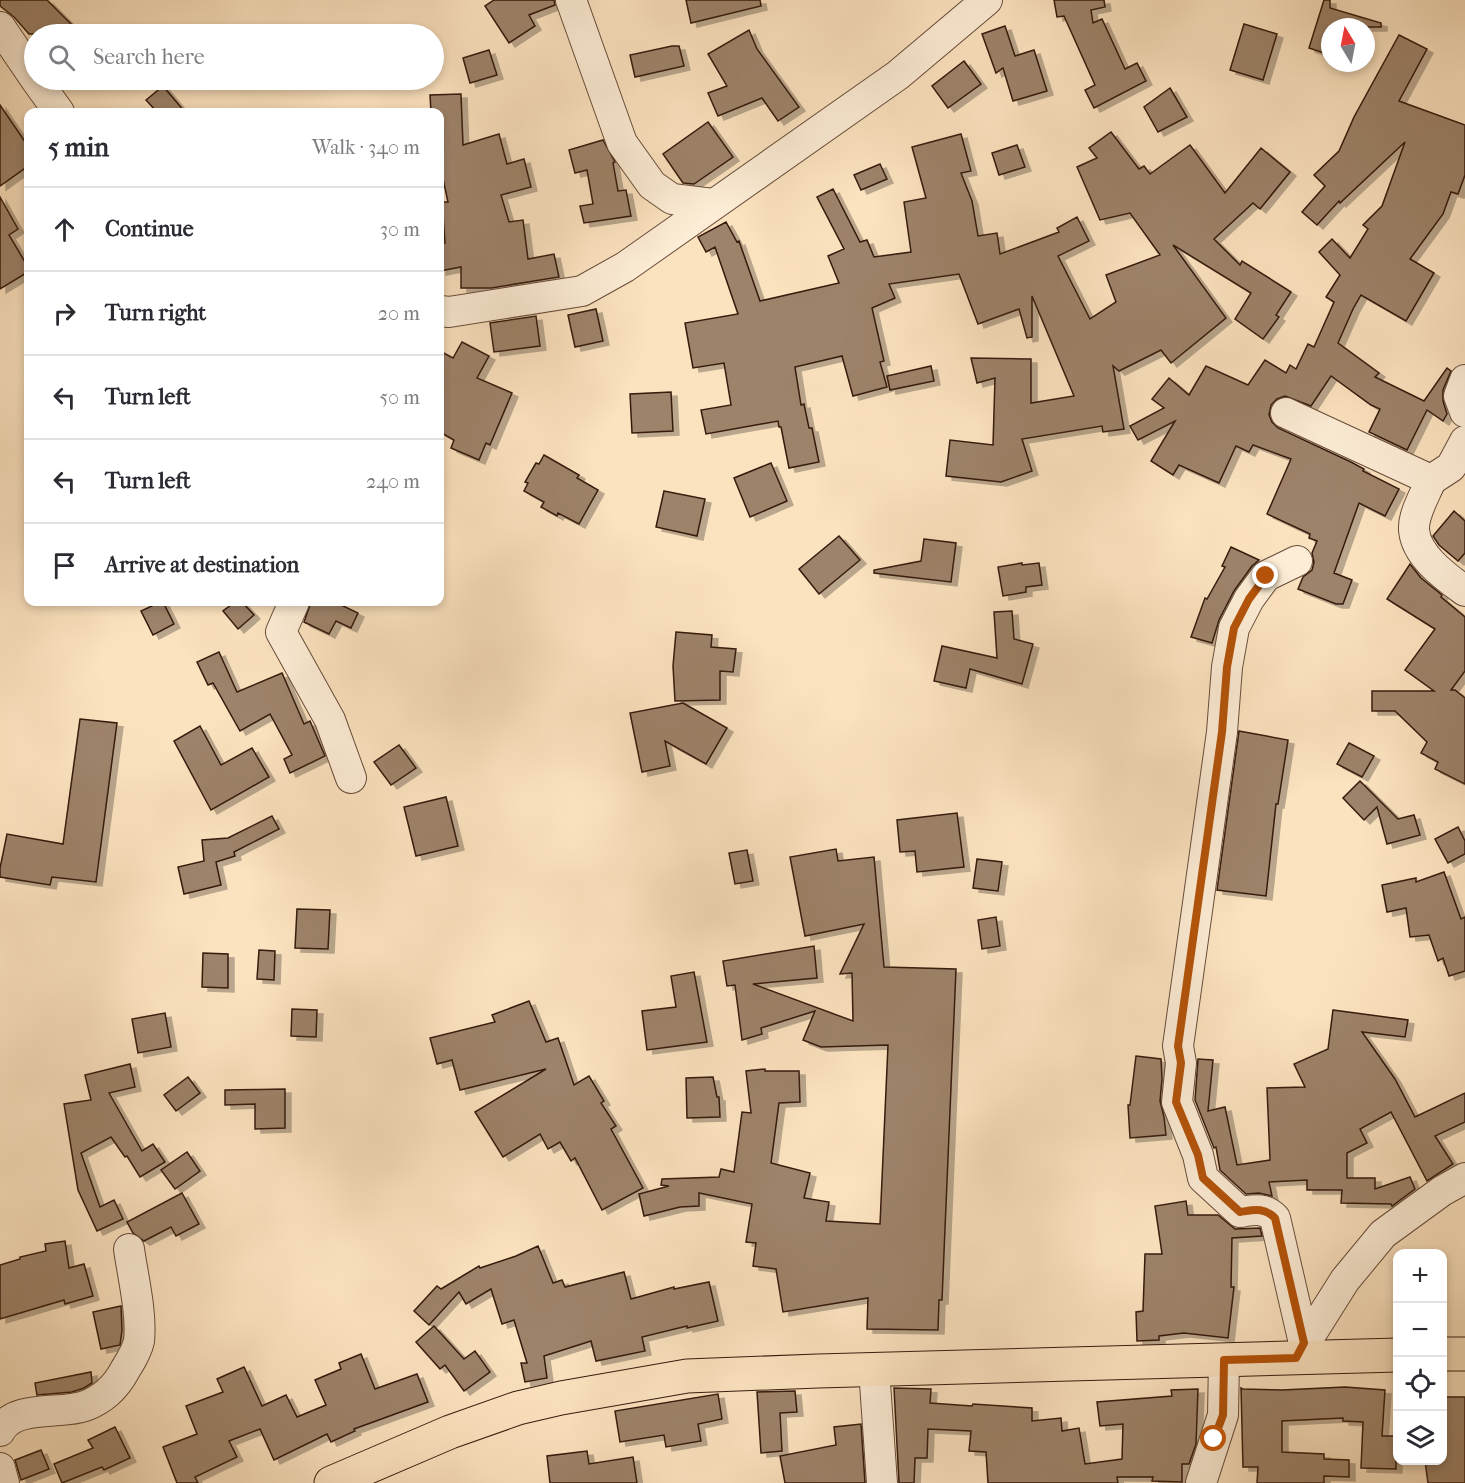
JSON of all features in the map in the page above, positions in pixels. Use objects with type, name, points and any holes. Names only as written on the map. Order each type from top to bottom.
[{"type":"main road","points":[[331,1483],[450,1432],[518,1408],[561,1398],[687,1377],[874,1369],[1224,1360],[1300,1350],[1393,1356]]},
{"type":"main road","points":[[1447,1354],[1465,1354]]},
{"type":"street","points":[[571,0],[622,143],[652,185],[672,199],[713,204]]},
{"type":"street","points":[[444,311],[582,291],[625,267],[898,75],[987,0]]},
{"type":"street","points":[[0,27],[24,62]]},
{"type":"street","points":[[43,90],[56,108]]},
{"type":"street","points":[[1465,380],[1459,396],[1465,412]]},
{"type":"street","points":[[1286,413],[1431,480]]},
{"type":"street","points":[[1465,441],[1451,467],[1431,480],[1417,515],[1414,530],[1419,545],[1431,563],[1465,591]]},
{"type":"street","points":[[1297,561],[1266,576],[1249,599],[1234,628],[1227,667],[1222,732],[1178,1046],[1181,1063],[1176,1102],[1198,1155],[1203,1178],[1240,1212],[1260,1209],[1269,1212],[1275,1218],[1300,1350]]},
{"type":"street","points":[[292,606],[281,632],[330,720],[351,778]]},
{"type":"street","points":[[1300,1350],[1345,1280],[1383,1234],[1442,1191],[1465,1178]]},
{"type":"street","points":[[0,1431],[14,1418],[34,1413],[84,1407],[115,1388],[139,1342],[137,1299],[129,1250]]},
{"type":"street","points":[[1201,1483],[1223,1415],[1224,1360]]},
{"type":"street","points":[[874,1369],[882,1483]]},
{"type":"street","points":[[0,1468],[4,1483]]},
{"type":"building","points":[[0,0],[47,0],[71,24],[24,24],[24,28],[0,6]]},
{"type":"building","points":[[494,0],[554,0],[555,5],[529,15],[535,26],[509,43],[485,6]]},
{"type":"building","points":[[686,0],[760,0],[761,6],[691,23]]},
{"type":"building","points":[[1054,0],[1104,0],[1105,7],[1091,10],[1093,23],[1102,19],[1125,69],[1137,63],[1146,81],[1094,108],[1085,90],[1095,85],[1064,16],[1057,17]]},
{"type":"building","points":[[1324,0],[1330,0],[1330,8],[1364,18],[1321,18],[1321,52],[1309,48]]},
{"type":"building","points":[[1375,21],[1381,23],[1381,27],[1375,27]]},
{"type":"building","points":[[1244,24],[1277,34],[1263,80],[1230,70]]},
{"type":"building","points":[[1005,26],[1015,56],[1034,50],[1047,91],[1013,101],[1003,68],[996,73],[982,34]]},
{"type":"building","points":[[749,30],[757,49],[799,107],[778,121],[762,98],[718,116],[708,93],[727,86],[708,54]]},
{"type":"building","points":[[1399,35],[1427,49],[1399,101],[1465,125],[1465,175],[1458,194],[1451,192],[1443,214],[1410,259],[1434,273],[1406,321],[1361,295],[1338,343],[1379,373],[1375,377],[1424,401],[1447,368],[1451,371],[1443,390],[1443,401],[1447,414],[1443,421],[1427,410],[1407,450],[1369,432],[1380,409],[1331,376],[1311,406],[1285,396],[1277,399],[1271,405],[1269,415],[1278,428],[1351,462],[1364,469],[1363,471],[1399,489],[1385,516],[1359,503],[1334,573],[1352,580],[1343,604],[1336,604],[1298,589],[1303,577],[1312,570],[1314,562],[1312,553],[1317,541],[1309,538],[1310,534],[1267,514],[1291,459],[1253,445],[1249,452],[1236,446],[1219,483],[1179,465],[1173,475],[1151,461],[1175,421],[1138,440],[1130,426],[1164,408],[1152,399],[1169,378],[1189,395],[1206,366],[1248,385],[1265,360],[1286,373],[1290,365],[1296,369],[1308,344],[1314,347],[1334,302],[1326,297],[1340,275],[1319,252],[1332,239],[1350,258],[1368,229],[1363,225],[1382,206],[1405,142],[1340,203],[1339,201],[1317,225],[1302,212],[1325,186],[1314,175],[1339,151],[1354,117]]},
{"type":"building","points":[[679,46],[684,66],[635,77],[630,55]]},
{"type":"building","points":[[489,50],[497,75],[470,83],[463,58]]},
{"type":"building","points":[[964,61],[981,84],[948,108],[932,86]]},
{"type":"building","points":[[1170,88],[1187,117],[1158,132],[1144,107]]},
{"type":"building","points":[[158,90],[166,90],[182,108],[153,108],[146,100]]},
{"type":"building","points":[[461,94],[463,145],[499,134],[507,164],[524,159],[531,187],[501,195],[509,222],[523,220],[528,259],[554,254],[559,277],[491,288],[461,288],[461,267],[444,270],[444,202],[448,202],[444,184],[444,108],[431,108],[430,95]]},
{"type":"building","points":[[0,105],[24,140],[24,169],[0,186]]},
{"type":"building","points":[[708,122],[733,157],[694,184],[683,183],[663,154]]},
{"type":"building","points":[[1111,132],[1139,169],[1144,166],[1150,174],[1190,145],[1225,193],[1261,148],[1290,172],[1260,209],[1253,203],[1214,239],[1240,265],[1242,261],[1291,292],[1276,315],[1279,317],[1263,339],[1235,319],[1251,293],[1173,245],[1226,318],[1171,363],[1161,350],[1119,371],[1113,366],[1124,429],[1103,432],[1102,426],[1022,439],[1032,471],[1001,482],[946,476],[950,440],[993,445],[995,378],[977,383],[971,358],[1031,359],[1031,403],[1074,396],[1032,296],[1032,337],[1027,338],[1019,309],[978,324],[959,274],[889,284],[895,298],[872,308],[884,361],[880,362],[887,387],[853,396],[842,356],[795,367],[801,405],[804,404],[809,428],[812,428],[819,462],[789,468],[778,421],[706,434],[701,410],[731,405],[724,363],[693,368],[685,323],[738,314],[715,247],[706,252],[698,237],[726,222],[737,242],[739,241],[760,301],[839,283],[828,256],[844,249],[817,197],[833,189],[860,242],[867,240],[874,257],[911,252],[904,202],[926,198],[912,147],[961,134],[971,171],[961,173],[972,201],[978,236],[997,233],[1000,254],[1059,232],[1057,228],[1077,217],[1089,241],[1058,256],[1090,319],[1116,302],[1106,275],[1160,255],[1130,213],[1100,220],[1077,167],[1097,158],[1089,148]]},
{"type":"building","points":[[603,140],[615,162],[613,163],[618,191],[626,190],[631,216],[584,223],[580,206],[593,204],[587,170],[575,173],[569,150]]},
{"type":"building","points":[[1017,145],[1025,167],[999,175],[992,153]]},
{"type":"building","points":[[880,164],[887,179],[861,190],[854,175]]},
{"type":"building","points":[[0,197],[18,229],[9,235],[24,260],[24,274],[0,289]]},
{"type":"building","points":[[596,309],[603,341],[575,347],[568,315]]},
{"type":"building","points":[[536,316],[540,346],[494,352],[490,323]]},
{"type":"building","points":[[462,342],[489,356],[477,378],[512,393],[490,445],[486,443],[479,460],[451,448],[454,440],[444,434],[444,353],[453,358]]},
{"type":"building","points":[[931,366],[934,381],[890,390],[887,376]]},
{"type":"building","points":[[671,392],[673,431],[632,433],[630,394]]},
{"type":"building","points":[[544,455],[579,475],[577,478],[598,490],[579,524],[541,507],[544,502],[524,491],[528,483],[525,482],[536,463],[539,464]]},
{"type":"building","points":[[771,463],[787,501],[750,517],[734,478]]},
{"type":"building","points":[[664,491],[705,499],[697,536],[656,527]]},
{"type":"building","points":[[1454,511],[1465,521],[1465,553],[1458,561],[1439,545],[1433,536]]},
{"type":"building","points":[[839,536],[860,560],[819,594],[799,569]]},
{"type":"building","points":[[924,539],[956,543],[951,582],[874,573],[874,570],[921,561]]},
{"type":"building","points":[[1231,547],[1259,560],[1234,591],[1219,620],[1212,643],[1191,637],[1205,598],[1207,599],[1225,567],[1222,566]]},
{"type":"building","points":[[1022,563],[1022,565],[1039,563],[1042,585],[1026,587],[1026,592],[1003,596],[998,567]]},
{"type":"building","points":[[1410,564],[1421,578],[1465,617],[1465,671],[1451,690],[1455,690],[1465,698],[1465,784],[1435,769],[1438,762],[1421,753],[1427,742],[1395,711],[1372,711],[1372,691],[1434,691],[1405,670],[1435,629],[1387,599]]},
{"type":"building","points":[[152,606],[165,606],[174,624],[153,635],[141,611]]},
{"type":"building","points":[[230,606],[246,606],[254,615],[238,629],[223,611]]},
{"type":"building","points":[[310,606],[343,606],[358,613],[351,628],[336,621],[329,634],[304,622]]},
{"type":"building","points":[[1012,611],[1014,639],[1033,644],[1022,684],[970,669],[966,688],[934,681],[942,646],[997,658],[994,612]]},
{"type":"building","points":[[676,632],[712,635],[711,647],[736,649],[733,672],[720,671],[720,700],[675,701],[673,666]]},
{"type":"building","points":[[219,652],[237,692],[282,673],[304,724],[310,721],[325,756],[290,773],[284,759],[292,755],[270,714],[240,731],[213,683],[208,685],[197,662]]},
{"type":"building","points":[[683,703],[727,728],[706,764],[665,741],[670,766],[642,772],[630,713]]},
{"type":"building","points":[[80,719],[117,723],[96,882],[52,877],[50,885],[0,877],[7,834],[63,844]]},
{"type":"building","points":[[200,726],[221,765],[252,748],[269,777],[211,810],[174,741]]},
{"type":"building","points":[[1239,731],[1288,740],[1278,804],[1276,804],[1266,896],[1217,890]]},
{"type":"building","points":[[1349,743],[1374,756],[1362,777],[1337,764]]},
{"type":"building","points":[[399,745],[416,768],[391,785],[374,762]]},
{"type":"building","points":[[1360,781],[1398,819],[1414,815],[1420,835],[1387,844],[1377,807],[1364,820],[1343,798]]},
{"type":"building","points":[[446,797],[458,846],[416,856],[404,807]]},
{"type":"building","points":[[957,813],[964,867],[917,872],[915,851],[900,852],[897,820]]},
{"type":"building","points":[[272,816],[279,829],[234,852],[235,856],[216,862],[221,885],[184,894],[178,867],[204,861],[202,840],[228,838]]},
{"type":"building","points":[[1458,827],[1465,841],[1465,854],[1448,863],[1435,839]]},
{"type":"building","points":[[836,849],[838,861],[874,857],[884,967],[956,969],[942,1300],[939,1300],[938,1330],[867,1329],[868,1298],[783,1312],[776,1269],[753,1266],[756,1243],[746,1242],[752,1204],[699,1193],[699,1206],[680,1207],[644,1216],[639,1194],[669,1186],[661,1185],[662,1179],[719,1177],[721,1169],[734,1172],[742,1112],[751,1113],[746,1071],[765,1069],[765,1071],[799,1071],[800,1102],[779,1103],[771,1163],[810,1173],[804,1198],[829,1202],[826,1221],[880,1224],[888,1045],[821,1047],[803,1040],[815,1011],[761,1028],[762,1034],[742,1040],[735,985],[727,986],[723,961],[814,946],[817,978],[753,984],[853,1021],[852,973],[840,974],[864,924],[805,936],[790,857]]},
{"type":"building","points":[[747,850],[753,881],[735,884],[729,853]]},
{"type":"building","points":[[977,859],[1002,862],[998,891],[973,888]]},
{"type":"building","points":[[1444,872],[1461,919],[1465,917],[1465,971],[1449,976],[1443,958],[1438,961],[1429,935],[1410,937],[1406,908],[1387,912],[1382,885],[1416,878],[1416,882]]},
{"type":"building","points":[[297,909],[330,910],[328,949],[295,948]]},
{"type":"building","points":[[996,917],[1000,946],[982,949],[978,920]]},
{"type":"building","points":[[259,950],[275,951],[274,980],[257,979]]},
{"type":"building","points":[[203,953],[228,954],[228,988],[202,987]]},
{"type":"building","points":[[694,972],[707,1042],[647,1050],[642,1011],[676,1007],[671,976]]},
{"type":"building","points":[[529,1001],[546,1042],[558,1038],[574,1085],[589,1076],[604,1101],[601,1103],[616,1126],[611,1129],[643,1188],[602,1210],[575,1158],[571,1161],[560,1142],[548,1149],[540,1134],[503,1157],[475,1112],[546,1069],[460,1090],[452,1060],[437,1064],[430,1038],[495,1022],[492,1015]]},
{"type":"building","points":[[292,1009],[317,1010],[316,1037],[291,1036]]},
{"type":"building","points":[[1333,1010],[1408,1020],[1405,1037],[1362,1032],[1395,1079],[1415,1117],[1465,1093],[1465,1122],[1435,1136],[1453,1164],[1427,1181],[1391,1112],[1360,1129],[1367,1143],[1347,1153],[1347,1178],[1375,1178],[1375,1189],[1410,1177],[1415,1189],[1392,1206],[1391,1204],[1341,1203],[1342,1190],[1307,1190],[1307,1180],[1269,1182],[1272,1196],[1259,1193],[1246,1194],[1220,1170],[1216,1147],[1214,1148],[1195,1100],[1198,1059],[1213,1060],[1208,1111],[1225,1107],[1237,1165],[1270,1160],[1267,1088],[1305,1087],[1294,1064],[1328,1049]]},
{"type":"building","points":[[165,1013],[171,1047],[138,1053],[132,1019]]},
{"type":"building","points":[[1136,1056],[1161,1059],[1160,1101],[1166,1135],[1130,1138],[1128,1105],[1130,1105]]},
{"type":"building","points":[[130,1064],[135,1087],[109,1093],[142,1151],[153,1144],[165,1162],[140,1177],[127,1156],[125,1157],[111,1137],[81,1153],[100,1207],[114,1200],[123,1219],[97,1231],[78,1190],[64,1104],[91,1100],[85,1075]]},
{"type":"building","points":[[188,1077],[200,1093],[176,1111],[164,1095]]},
{"type":"building","points":[[713,1077],[717,1097],[719,1097],[720,1117],[687,1118],[686,1078]]},
{"type":"building","points":[[285,1089],[285,1128],[255,1129],[255,1104],[225,1105],[225,1090]]},
{"type":"building","points":[[187,1152],[200,1171],[175,1189],[161,1170]]},
{"type":"building","points":[[182,1193],[199,1224],[176,1236],[171,1227],[144,1241],[133,1233],[127,1222]]},
{"type":"building","points":[[1186,1201],[1188,1215],[1218,1215],[1235,1229],[1260,1228],[1262,1236],[1232,1238],[1231,1287],[1234,1287],[1228,1338],[1184,1333],[1159,1336],[1159,1340],[1137,1341],[1136,1312],[1143,1311],[1145,1254],[1162,1254],[1155,1206]]},
{"type":"building","points":[[65,1241],[69,1268],[84,1264],[93,1296],[65,1304],[64,1300],[0,1319],[0,1265],[20,1259],[20,1257],[46,1251],[45,1244]]},
{"type":"building","points":[[538,1246],[553,1283],[562,1280],[565,1287],[624,1272],[631,1299],[674,1287],[674,1289],[709,1282],[718,1321],[642,1337],[645,1351],[596,1361],[591,1341],[544,1356],[547,1378],[525,1382],[521,1363],[527,1363],[514,1320],[502,1324],[491,1289],[466,1304],[459,1292],[429,1325],[414,1311],[437,1286],[441,1289],[479,1266],[480,1268],[516,1256]]},
{"type":"building","points":[[121,1306],[120,1345],[101,1349],[93,1312]]},
{"type":"building","points":[[434,1326],[464,1359],[475,1351],[490,1372],[464,1391],[445,1365],[440,1369],[416,1342]]},
{"type":"building","points":[[361,1354],[375,1389],[417,1374],[428,1402],[354,1429],[355,1431],[331,1442],[327,1434],[274,1460],[260,1429],[229,1441],[237,1457],[195,1477],[198,1483],[177,1483],[163,1447],[197,1434],[186,1406],[223,1392],[217,1379],[244,1367],[262,1406],[286,1395],[297,1417],[326,1405],[315,1380],[341,1369],[339,1363]]},
{"type":"building","points":[[91,1372],[92,1383],[84,1388],[72,1392],[37,1395],[35,1383]]},
{"type":"building","points":[[1345,1387],[1385,1390],[1382,1436],[1393,1436],[1393,1465],[1396,1465],[1396,1469],[1361,1468],[1363,1422],[1343,1421],[1343,1418],[1282,1421],[1282,1452],[1324,1454],[1324,1459],[1349,1460],[1349,1477],[1324,1476],[1324,1483],[1257,1483],[1258,1467],[1243,1467],[1241,1388],[1282,1390]]},
{"type":"building","points":[[894,1388],[931,1389],[930,1403],[1032,1408],[1032,1421],[1061,1418],[1062,1431],[1079,1428],[1085,1464],[1122,1459],[1123,1424],[1100,1426],[1097,1402],[1172,1396],[1171,1390],[1198,1389],[1196,1444],[1189,1464],[1182,1464],[1182,1482],[1152,1481],[1153,1477],[1117,1477],[1118,1483],[988,1483],[986,1452],[969,1451],[971,1431],[928,1429],[927,1458],[915,1458],[914,1483],[899,1483]]},
{"type":"building","points":[[795,1391],[797,1412],[780,1413],[782,1451],[761,1453],[757,1392]]},
{"type":"building","points":[[718,1394],[722,1419],[698,1424],[701,1441],[666,1447],[664,1435],[620,1442],[615,1411]]},
{"type":"building","points":[[1447,1397],[1465,1397],[1465,1483],[1428,1483],[1426,1465],[1447,1465]]},
{"type":"building","points":[[861,1424],[865,1483],[785,1483],[780,1456],[836,1445],[834,1427]]},
{"type":"building","points":[[115,1427],[130,1458],[104,1470],[102,1467],[62,1483],[54,1464],[93,1448],[88,1440]]},
{"type":"building","points":[[41,1450],[49,1469],[21,1480],[15,1460]]},
{"type":"building","points":[[587,1451],[589,1464],[633,1457],[637,1483],[550,1483],[547,1456]]},
{"type":"route","points":[[1214,1439],[1223,1415],[1224,1360],[1296,1358],[1304,1343],[1275,1218],[1269,1212],[1260,1209],[1240,1212],[1203,1178],[1198,1155],[1176,1102],[1181,1063],[1178,1046],[1222,732],[1227,667],[1234,628],[1249,599],[1266,576]]}]
